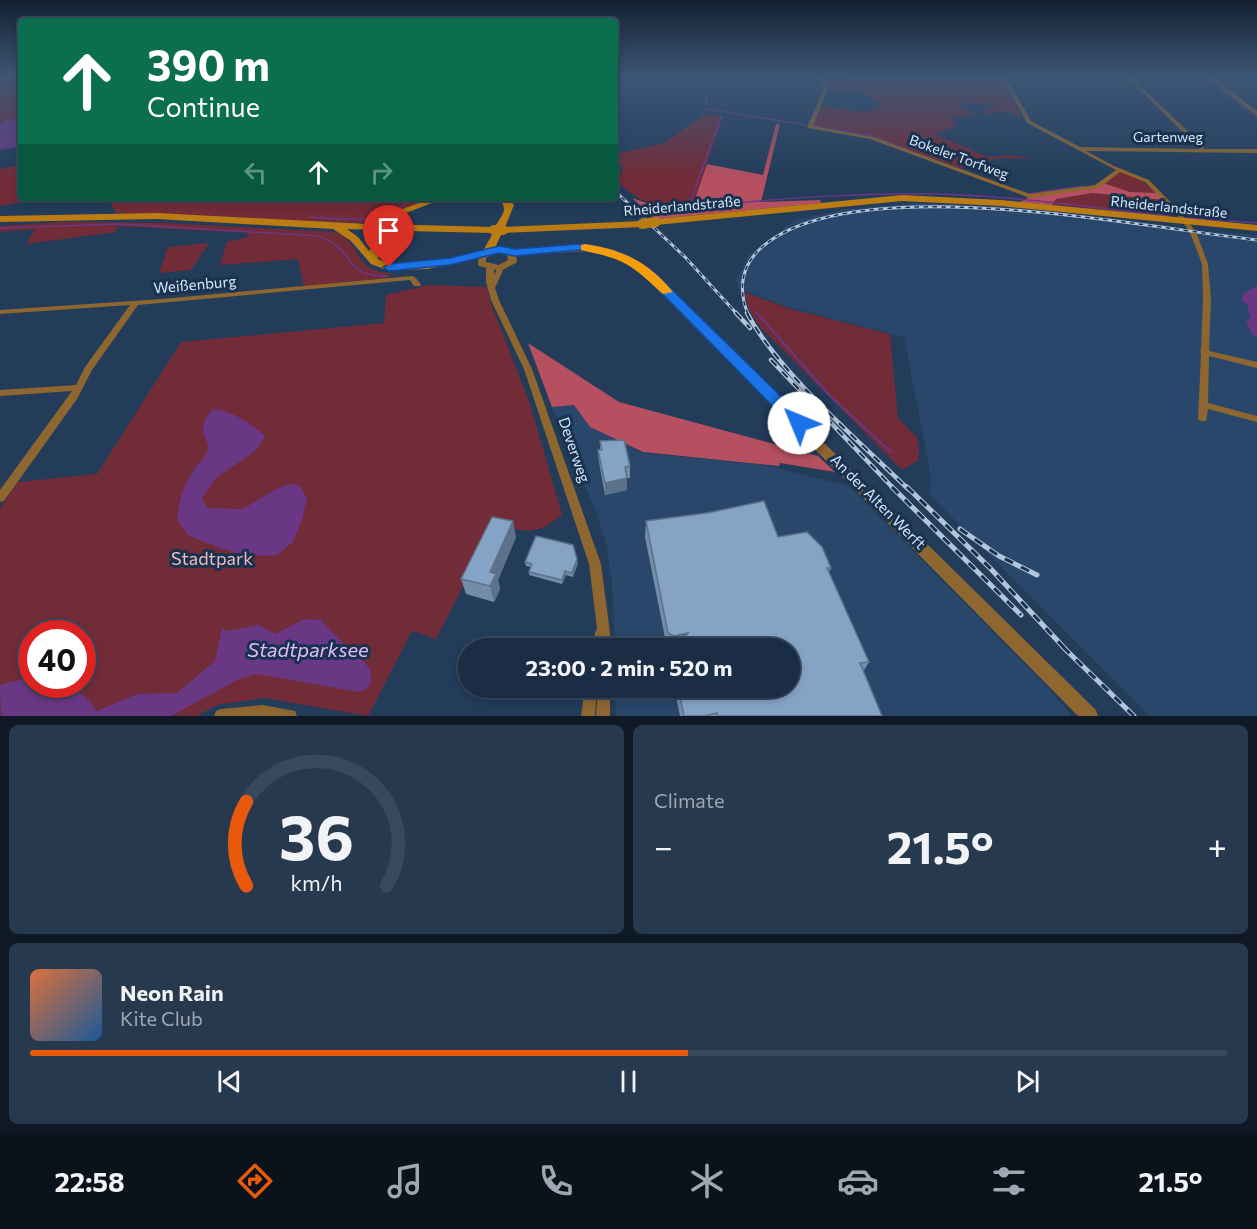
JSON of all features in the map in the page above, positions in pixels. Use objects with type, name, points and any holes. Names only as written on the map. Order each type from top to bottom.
[{"type":"main road","name":"Rheiderlandstraße","points":[[0,221],[33,218],[157,216],[497,233],[642,224],[902,198],[1001,203],[1186,223],[1257,228]]},
{"type":"main road","points":[[336,226],[384,221],[432,201]]},
{"type":"main road","points":[[316,225],[352,234],[373,260],[383,266],[397,268],[484,256],[509,209],[507,201]]},
{"type":"main road","points":[[429,202],[420,211],[422,221],[431,225],[463,230]]},
{"type":"main road","points":[[373,260],[374,247],[383,239],[399,234],[433,230]]},
{"type":"main road","points":[[497,233],[499,249]]},
{"type":"street","name":"Bokeler Torfweg","points":[[817,110],[810,127],[871,138],[1030,196],[1096,187],[1120,170]]},
{"type":"street","points":[[1020,110],[1024,118],[1078,149],[1151,184],[1186,223],[1198,244],[1205,264],[1207,299],[1203,419]]},
{"type":"street","points":[[1164,110],[1202,148]]},
{"type":"street","name":"Gartenweg","points":[[1078,149],[1202,148],[1257,151]]},
{"type":"street","name":"An der Alten Werft","points":[[513,256],[570,247],[589,248],[616,254],[637,264],[1090,716]]},
{"type":"street","points":[[499,249],[513,256],[510,264],[500,268],[490,268],[484,256],[499,249]]},
{"type":"street","points":[[392,279],[397,268]]},
{"type":"street","name":"Deverweg","points":[[490,268],[490,282],[493,286],[495,300],[528,369],[595,564],[604,638]]},
{"type":"street","points":[[493,286],[500,268]]},
{"type":"street","name":"Weißenburg","points":[[0,312],[135,303],[392,279],[412,278],[417,284]]},
{"type":"street","points":[[0,498],[74,397],[77,388],[135,303]]},
{"type":"street","points":[[1204,352],[1257,365]]},
{"type":"street","points":[[0,393],[77,388]]},
{"type":"street","points":[[1203,405],[1257,419]]},
{"type":"street","name":"Deverweg","points":[[600,638],[602,631]]},
{"type":"street","points":[[588,716],[590,698]]},
{"type":"street","points":[[603,716],[604,698]]},
{"type":"street","points":[[221,716],[263,711],[290,716]]},
{"type":"shaded area","points":[[776,124],[780,124],[761,202],[820,200],[821,203],[655,219],[632,198],[652,205],[692,208],[707,164],[763,175]]},
{"type":"shaded area","points":[[1103,183],[1130,192],[1157,193],[1164,200],[1092,193],[1056,199],[1052,205],[1020,202],[1029,197],[1099,187]]},
{"type":"shaded area","points":[[917,203],[1017,207],[1200,231],[1257,235],[1257,716],[1149,716],[930,495],[931,477],[904,337],[791,308],[739,289],[736,281],[749,255],[793,221],[845,209]]},
{"type":"shaded area","points":[[528,343],[619,402],[818,456],[835,472],[780,463],[779,466],[643,452],[590,427],[574,405],[552,407]]},
{"type":"shaded area","points":[[574,405],[590,427],[642,453],[765,465],[849,486],[1048,688],[1072,716],[616,716],[615,698],[800,698],[800,638],[615,638],[612,583],[607,548],[595,509],[552,407]]},
{"type":"green space","points":[[0,110],[18,110],[18,120],[0,124]]},
{"type":"green space","points":[[818,110],[967,110],[974,115],[949,117],[958,125],[934,134],[988,157],[1013,155],[1031,159],[1001,158],[960,168],[872,137],[812,126]]},
{"type":"green space","points":[[1018,110],[1022,119],[1008,111],[985,114],[981,112]]},
{"type":"green space","points":[[704,115],[723,116],[692,208],[659,206],[641,200],[618,182],[618,176],[623,172],[622,166],[618,163],[618,153],[664,143]]},
{"type":"green space","points":[[18,166],[18,201],[28,201],[0,206],[0,169]]},
{"type":"green space","points":[[1120,171],[1138,178],[1157,193],[1130,192],[1103,183]]},
{"type":"green space","points":[[1092,193],[1164,200],[1180,217],[1052,205],[1056,199]]},
{"type":"green space","points":[[109,201],[426,201],[371,222],[360,223],[116,213]]},
{"type":"green space","points":[[62,222],[164,223],[333,232],[349,242],[370,268],[379,272],[392,273],[387,278],[304,287],[298,259],[220,265],[227,242],[247,237],[249,233],[117,226],[116,232],[26,244],[35,229],[0,232],[0,226]]},
{"type":"green space","points":[[209,243],[191,270],[159,273],[168,247]]},
{"type":"green space","name":"Stadtpark","points":[[429,285],[487,287],[490,301],[530,404],[562,514],[538,529],[523,530],[494,525],[436,639],[412,631],[368,716],[264,698],[217,705],[197,716],[0,716],[0,508],[18,482],[97,474],[181,342],[384,323],[386,295]]},
{"type":"green space","points":[[744,292],[791,309],[890,334],[898,418],[918,439],[919,460],[902,470],[759,326],[749,310]]},
{"type":"water","points":[[18,119],[18,147],[0,150],[0,124],[7,120]]},
{"type":"water","points":[[1257,286],[1257,337],[1252,334],[1246,322],[1251,317],[1247,305],[1241,299],[1244,293]]},
{"type":"water","points":[[213,409],[241,418],[265,436],[251,454],[212,483],[202,499],[208,508],[243,509],[288,484],[299,485],[307,498],[302,520],[293,542],[277,555],[246,556],[221,548],[189,536],[177,520],[185,486],[207,452],[208,447],[203,429]]},
{"type":"water","name":"Stadtparksee","points":[[304,619],[321,620],[342,642],[353,649],[370,669],[371,683],[367,689],[358,692],[257,674],[239,679],[171,716],[1,716],[0,685],[18,680],[18,698],[86,698],[97,711],[137,694],[177,693],[215,661],[222,628],[228,631],[259,625],[275,634]]},
{"type":"building","points":[[624,440],[630,466],[625,467],[627,478],[605,483],[598,450],[602,450],[600,441]]},
{"type":"building","points":[[764,501],[778,537],[807,532],[822,547],[831,568],[827,568],[869,662],[860,663],[882,716],[718,716],[717,713],[704,716],[684,716],[680,698],[800,698],[800,638],[684,638],[688,633],[674,636],[668,633],[646,521],[707,513]]},
{"type":"building","points":[[492,517],[513,521],[490,572],[496,574],[490,586],[461,579]]},
{"type":"building","points":[[536,536],[573,545],[577,559],[572,573],[565,571],[562,580],[529,572],[532,564],[525,562]]},
{"type":"waterway","points":[[715,110],[806,125]]},
{"type":"waterway","points":[[1248,110],[1251,113]]},
{"type":"waterway","points":[[721,117],[690,203],[698,206],[848,195],[938,194],[1025,200],[1169,216]]},
{"type":"waterway","points":[[814,126],[869,135],[911,151]]},
{"type":"waterway","points":[[1027,194],[1083,186]]},
{"type":"waterway","points":[[311,217],[374,218],[397,210],[408,201]]},
{"type":"waterway","points":[[1186,218],[1257,223]]},
{"type":"waterway","points":[[0,228],[121,224],[318,236],[335,244],[360,271],[369,275],[387,276]]},
{"type":"waterway","points":[[757,313],[831,397],[891,452]]},
{"type":"railway","points":[[618,194],[685,257],[737,314]]},
{"type":"railway","points":[[748,314],[743,296],[743,279],[749,263],[761,248],[803,224],[860,211],[927,207],[999,209],[1073,216],[1257,240]]},
{"type":"railway","points":[[736,313],[750,328]]},
{"type":"railway","points":[[747,313],[761,336],[799,382],[908,489]]},
{"type":"railway","points":[[771,360],[894,489]]},
{"type":"railway","points":[[907,487],[990,568],[1067,651]]},
{"type":"railway","points":[[894,489],[1021,615]]},
{"type":"railway","points":[[960,529],[999,556],[1037,575]]},
{"type":"railway","points":[[1063,647],[1067,651]]},
{"type":"railway","points":[[1067,651],[1134,716]]},
{"type":"slow traffic","points":[[585,247],[607,250],[625,257],[637,264],[667,292]]},
{"type":"route","points":[[389,267],[450,261],[478,256],[499,249],[511,253],[580,247],[607,250],[637,264],[652,277],[799,423]]}]
